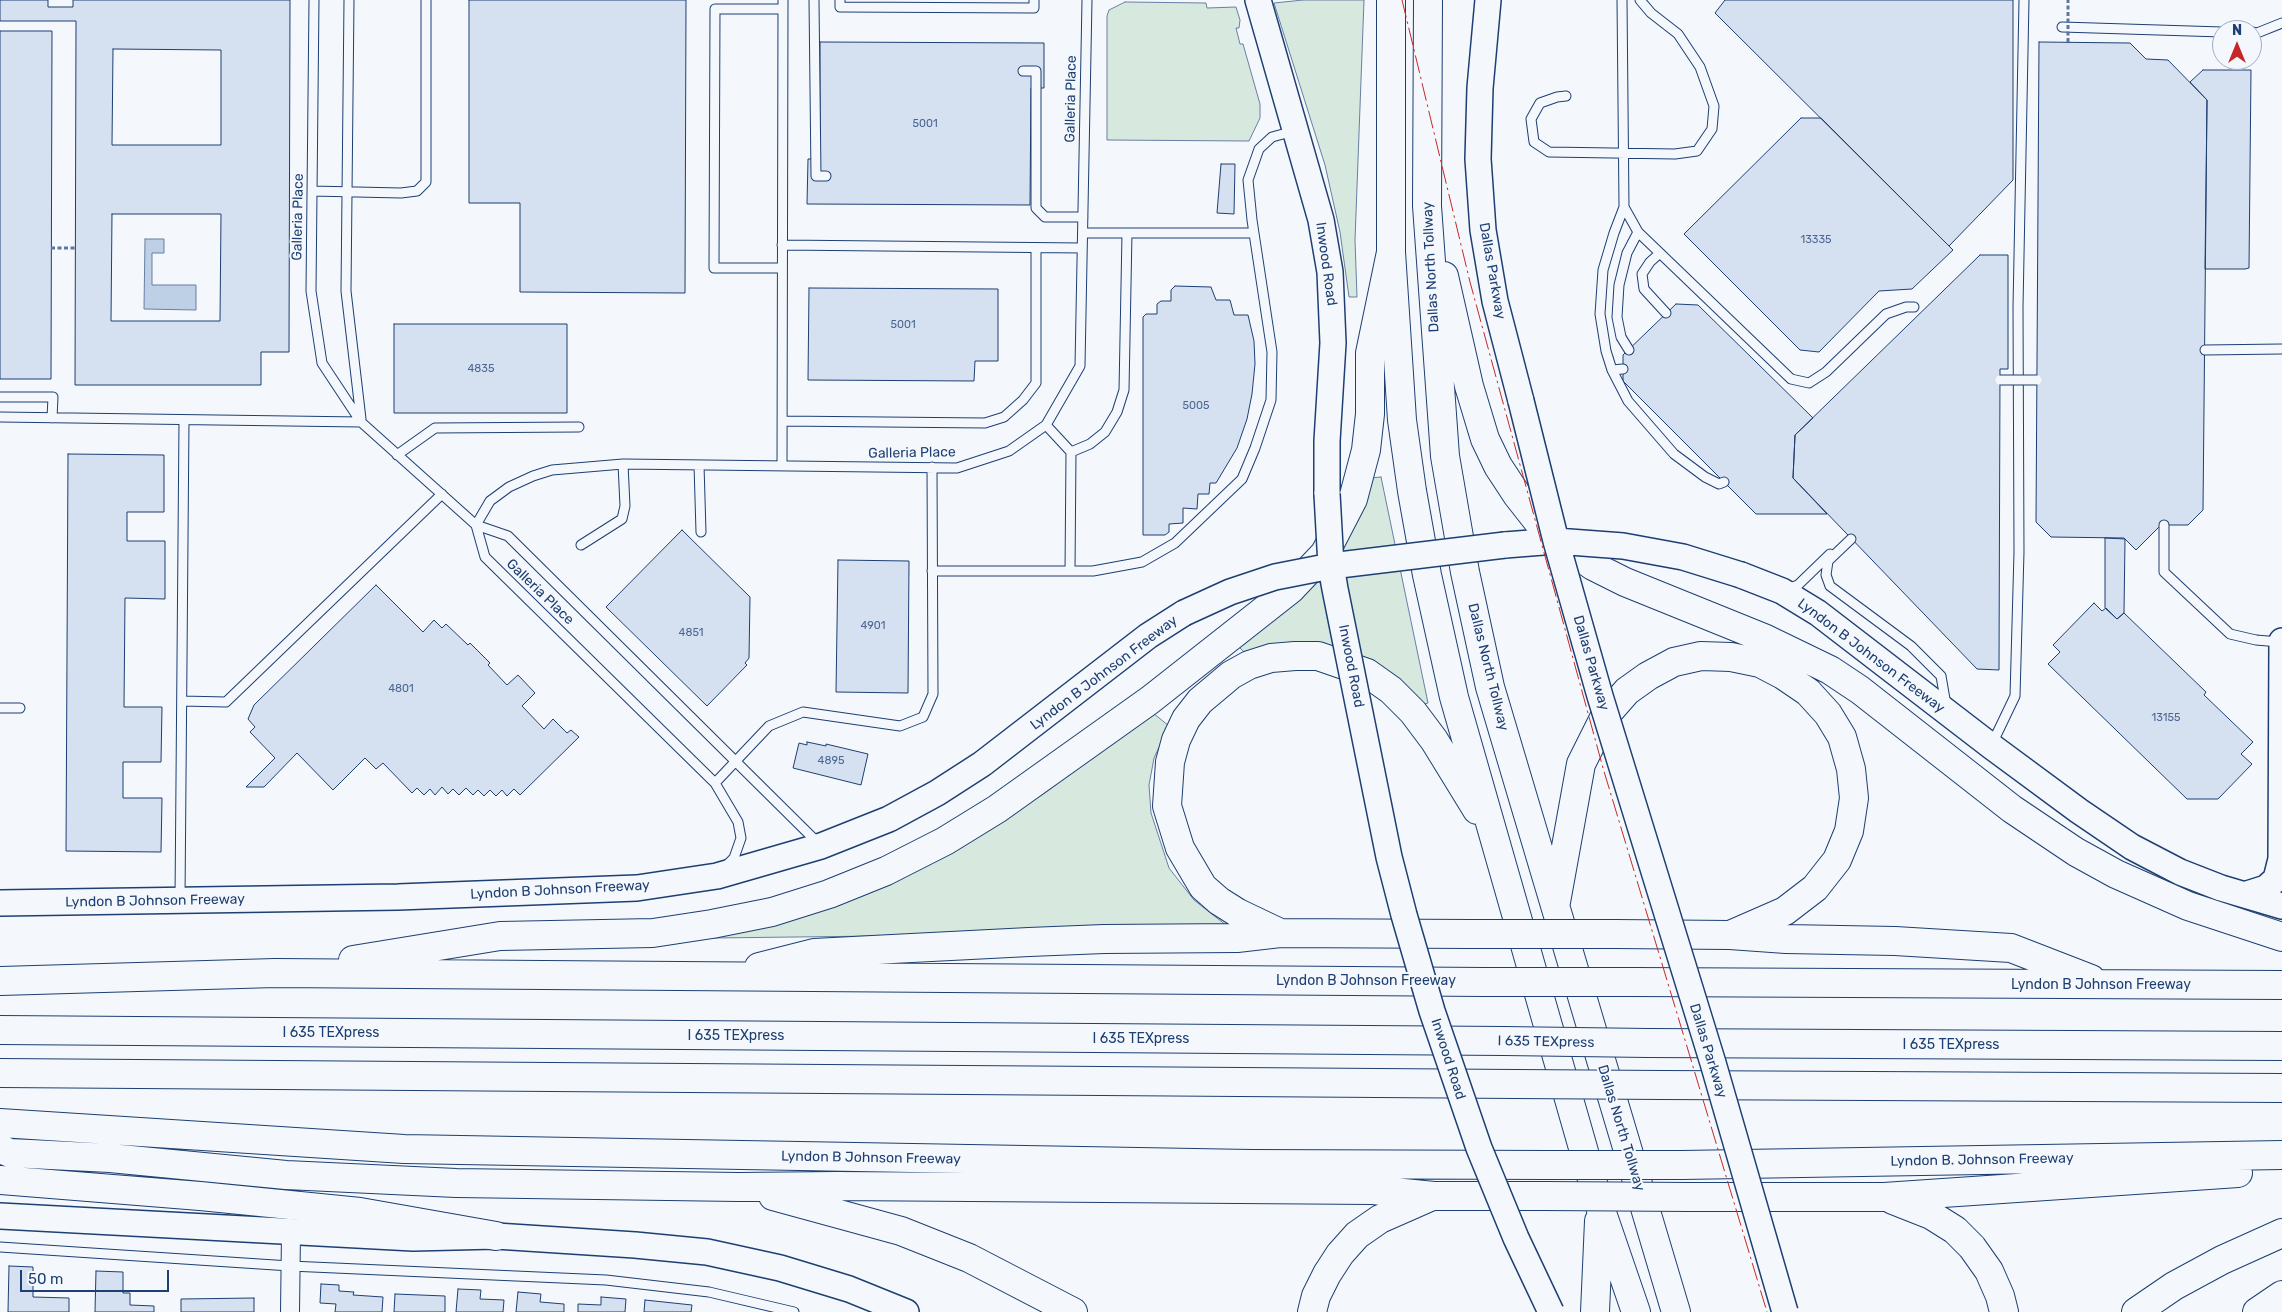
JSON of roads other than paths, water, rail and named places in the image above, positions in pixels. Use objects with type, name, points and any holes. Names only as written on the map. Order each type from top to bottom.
[{"type":"highway","name":"Dallas North Tollway","points":[[1428,10],[1427,206],[1445,456],[1465,572],[1490,687],[1676,1312]]},
{"type":"highway","points":[[1391,11],[1391,252],[1402,420],[1427,575],[1454,697],[1599,1204],[1636,1312]]},
{"type":"highway","points":[[1427,206],[1469,386],[1486,439],[1498,466],[1518,496],[1539,523],[1559,542],[1593,566],[1625,582],[1766,639],[1830,670],[1860,690],[2012,809],[2076,852],[2116,874],[2188,906],[2282,937]]},
{"type":"highway","points":[[275,973],[500,936],[653,933],[772,912],[829,894],[886,871],[945,841],[997,809],[1150,700],[1291,588],[1325,553],[1353,499],[1366,450],[1370,414],[1370,353],[1391,252]]},
{"type":"highway","points":[[1280,933],[1238,913],[1219,901],[1203,887],[1180,848],[1167,806],[1170,762],[1176,740],[1186,719],[1200,701],[1212,690],[1231,675],[1249,666],[1271,658],[1318,656],[1367,673],[1391,690],[1413,712],[1434,740],[1496,841]]},
{"type":"highway","points":[[1555,909],[1581,764],[1605,716],[1627,691],[1648,676],[1674,662],[1702,656],[1731,656],[1760,663],[1783,675],[1808,692],[1828,714],[1842,737],[1851,769],[1854,798],[1849,830],[1836,860],[1815,888],[1785,911],[1730,934]]},
{"type":"highway","points":[[722,976],[814,953],[1094,939],[1237,938],[1280,933],[1730,934],[1786,940],[1895,941],[2011,948],[2107,985]]},
{"type":"highway","name":"Lyndon B Johnson Freeway","points":[[0,981],[275,973],[1485,982],[2282,985]]},
{"type":"highway","name":"I 635 TEXpress","points":[[0,1030],[1648,1044],[2282,1046]]},
{"type":"highway","points":[[0,1073],[2282,1088]]},
{"type":"highway","name":"Lyndon B Johnson Freeway","points":[[0,1123],[404,1149],[1251,1164],[1682,1165]]},
{"type":"highway","points":[[0,1149],[10,1153],[110,1158],[286,1175],[456,1184],[1373,1190],[1434,1196],[1884,1197],[2282,1170]]},
{"type":"highway","name":"Lyndon B. Johnson Freeway","points":[[1682,1165],[2282,1155]]},
{"type":"highway","points":[[0,1180],[200,1196],[360,1212],[496,1236]]},
{"type":"highway","points":[[738,1187],[826,1209],[901,1231],[969,1258],[1074,1312]]},
{"type":"highway","points":[[1312,1312],[1316,1296],[1327,1274],[1340,1254],[1357,1235],[1380,1219],[1434,1196]]},
{"type":"highway","points":[[1884,1197],[1931,1216],[1955,1230],[1972,1248],[1988,1271],[2000,1296],[2004,1312]]},
{"type":"highway","points":[[1595,1312],[1599,1204]]},
{"type":"highway","points":[[2136,1312],[2174,1286],[2222,1260],[2282,1233]]},
{"type":"highway","points":[[1665,1270],[1690,1312]]},
{"type":"highway","points":[[2257,1312],[2282,1295]]},
{"type":"main road","name":"Inwood Road","points":[[1258,0],[1297,130],[1321,220],[1330,272],[1333,319],[1326,482],[1332,566],[1389,857],[1432,1011],[1475,1139],[1516,1238],[1550,1312]]},
{"type":"main road","name":"Dallas Parkway","points":[[1488,0],[1480,88],[1478,159],[1483,230],[1495,301],[1556,541],[1600,696],[1713,1063],[1785,1312]]},
{"type":"main road","name":"Lyndon B Johnson Freeway","points":[[0,903],[180,902],[398,897],[637,888],[717,876],[779,860],[821,846],[889,819],[937,793],[975,769],[1148,636],[1184,613],[1230,592],[1275,577],[1332,566],[1505,545],[1556,541],[1623,546],[1683,556],[1782,591],[1818,613],[1991,746],[2079,811],[2132,847],[2180,872],[2244,895],[2282,906]]},
{"type":"main road","points":[[2244,895],[2266,888],[2276,879],[2281,859],[2282,642]]},
{"type":"main road","points":[[0,1216],[413,1238],[496,1236],[635,1245],[707,1252],[780,1268],[849,1289],[906,1312]]},
{"type":"street","points":[[290,1312],[291,1233]]},
{"type":"lane","name":"Galleria Place","points":[[314,0],[311,291],[322,363],[362,422],[476,526],[508,536],[821,846]]},
{"type":"lane","points":[[0,417],[362,422],[346,291],[349,0]]},
{"type":"lane","points":[[312,191],[401,193],[417,191],[426,182],[426,0]]},
{"type":"lane","points":[[814,0],[816,176],[826,176]]},
{"type":"lane","points":[[840,0],[840,6],[1034,8],[1034,0]]},
{"type":"lane","name":"Galleria Place","points":[[717,876],[734,858],[741,838],[738,822],[715,783],[484,557],[476,526],[490,501],[509,487],[552,470],[623,464],[957,468],[1009,451],[1046,425],[1080,366],[1087,0]]},
{"type":"lane","points":[[1622,0],[1624,207],[1603,270],[1600,314],[1606,351],[1612,370],[1628,401],[1674,454],[1705,477],[1719,484],[1724,482]]},
{"type":"lane","points":[[1566,96],[1540,103],[1531,119],[1534,142],[1549,152],[1675,154],[1697,151],[1712,129],[1714,106],[1700,67],[1678,34],[1651,13],[1640,0]]},
{"type":"lane","points":[[1991,746],[2015,696],[2019,552],[2016,307],[2024,0]]},
{"type":"lane","points":[[782,268],[714,268],[715,9],[783,4],[782,466]]},
{"type":"lane","points":[[2262,31],[2282,23]]},
{"type":"lane","points":[[2062,27],[2212,32]]},
{"type":"lane","points":[[1023,70],[1036,70],[1036,208],[1045,217],[1083,217]]},
{"type":"lane","points":[[932,571],[1093,571],[1142,562],[1175,543],[1242,479],[1256,448],[1270,400],[1272,352],[1248,180],[1259,150],[1272,137],[1297,130]]},
{"type":"lane","points":[[1624,207],[1638,232],[1791,379],[1809,383],[1826,372],[1886,314],[1906,307],[1914,307]]},
{"type":"lane","points":[[1629,350],[1621,337],[1617,318],[1619,294],[1627,253],[1638,232]]},
{"type":"lane","points":[[1083,233],[1254,233]]},
{"type":"lane","points":[[1071,452],[1090,444],[1105,432],[1116,412],[1124,390],[1126,233]]},
{"type":"lane","points":[[782,245],[1082,248]]},
{"type":"lane","points":[[782,421],[985,423],[1004,416],[1023,400],[1036,382],[1036,248]]},
{"type":"lane","points":[[1660,254],[1650,262],[1642,274],[1644,289],[1666,313]]},
{"type":"lane","points":[[2205,350],[2282,349]]},
{"type":"lane","points":[[1612,370],[1623,369]]},
{"type":"lane","points":[[2000,380],[2037,380]]},
{"type":"lane","points":[[0,397],[53,397],[52,418]]},
{"type":"lane","points":[[180,902],[184,420]]},
{"type":"lane","points":[[1046,425],[1071,452],[1070,571]]},
{"type":"lane","points":[[397,454],[435,428],[579,427]]},
{"type":"lane","points":[[581,545],[622,519],[625,506],[623,464]]},
{"type":"lane","points":[[700,465],[701,532]]},
{"type":"lane","points":[[715,783],[769,726],[803,712],[900,726],[923,717],[932,694],[932,467]]},
{"type":"lane","points":[[182,701],[226,702],[442,494]]},
{"type":"lane","points":[[2164,526],[2164,572],[2230,634],[2256,640],[2282,642]]},
{"type":"lane","points":[[1782,591],[1798,585],[1850,537],[1828,562],[1826,575],[1830,586],[1911,646],[1941,676],[1947,713]]},
{"type":"lane","points":[[0,708],[20,708]]},
{"type":"lane","points":[[0,1247],[290,1266],[606,1280],[710,1292],[794,1312]]},
{"type":"water","points":[[145,239],[164,239],[164,253],[152,253],[152,285],[196,285],[196,310],[144,309]]}]
